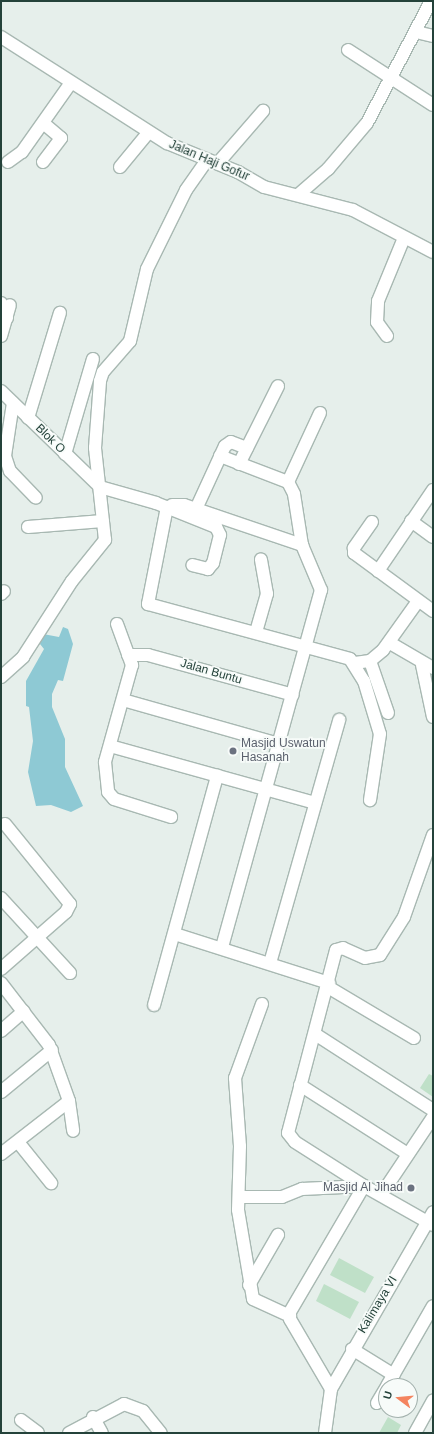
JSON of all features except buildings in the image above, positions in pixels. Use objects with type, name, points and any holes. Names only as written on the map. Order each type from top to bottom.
[{"type":"street","points":[[298,195],[350,146],[392,79],[431,1]]},
{"type":"street","points":[[416,32],[433,36]]},
{"type":"street","name":"Jalan Haji Gofur","points":[[1,36],[70,84],[148,133],[264,187],[353,210],[433,252]]},
{"type":"street","points":[[348,50],[433,105]]},
{"type":"street","points":[[8,162],[22,152],[70,84]]},
{"type":"street","points":[[1,677],[23,657],[72,581],[102,546],[105,533],[95,448],[100,381],[103,372],[130,341],[147,269],[186,190],[263,111]]},
{"type":"street","points":[[43,123],[60,138],[43,162]]},
{"type":"street","points":[[120,167],[148,133]]},
{"type":"street","points":[[387,336],[377,322],[378,301],[404,238]]},
{"type":"street","points":[[1,336],[7,318],[6,304]]},
{"type":"street","points":[[28,418],[60,313]]},
{"type":"street","points":[[66,454],[93,359]]},
{"type":"street","points":[[239,464],[278,386]]},
{"type":"street","name":"Blok O","points":[[1,391],[100,488]]},
{"type":"street","points":[[13,404],[5,456],[10,471],[36,498]]},
{"type":"street","points":[[222,948],[321,590],[302,545],[288,482],[320,413]]},
{"type":"street","points":[[196,509],[220,456],[231,442],[247,448]]},
{"type":"street","points":[[220,456],[288,482]]},
{"type":"street","points":[[100,488],[167,507],[219,530],[213,563],[203,569],[192,565]]},
{"type":"street","points":[[378,571],[433,490]]},
{"type":"street","points":[[167,507],[174,504],[196,509],[302,545]]},
{"type":"street","points":[[167,507],[148,604],[307,645],[341,655],[355,663],[370,661],[390,643],[418,601]]},
{"type":"street","points":[[28,527],[103,521]]},
{"type":"street","points":[[411,521],[433,537]]},
{"type":"street","points":[[372,522],[353,550],[378,571],[433,611]]},
{"type":"street","points":[[256,632],[267,594],[261,560]]},
{"type":"street","points":[[117,624],[132,665],[105,767],[111,798],[171,817]]},
{"type":"street","points":[[390,643],[428,666],[433,717]]},
{"type":"street","name":"Jalan Buntu","points":[[128,655],[148,655],[293,695]]},
{"type":"street","points":[[370,661],[388,713]]},
{"type":"street","points":[[355,663],[380,734],[370,800]]},
{"type":"street","points":[[123,700],[279,744]]},
{"type":"street","points":[[270,963],[338,720]]},
{"type":"street","points":[[110,746],[315,803]]},
{"type":"street","points":[[154,1005],[176,934],[217,776]]},
{"type":"street","points":[[1,969],[66,912],[70,902],[4,824]]},
{"type":"street","points":[[431,1220],[364,1186],[290,1137],[288,1126],[338,948],[373,959],[395,933],[433,835]]},
{"type":"street","points":[[1,898],[70,973]]},
{"type":"street","points":[[176,934],[270,963],[328,985],[414,1038]]},
{"type":"street","points":[[1,983],[24,1011],[52,1050],[69,1101],[73,1131]]},
{"type":"street","points":[[262,1004],[235,1078],[240,1146],[239,1197],[249,1285],[258,1304],[290,1316],[332,1389]]},
{"type":"street","points":[[1,1031],[24,1011]]},
{"type":"street","points":[[315,1034],[433,1110]]},
{"type":"street","points":[[1,1092],[52,1050]]},
{"type":"street","points":[[300,1085],[408,1154]]},
{"type":"street","points":[[1,1154],[69,1101]]},
{"type":"street","points":[[381,1195],[433,1117]]},
{"type":"street","points":[[18,1142],[51,1183]]},
{"type":"street","points":[[239,1197],[282,1197],[302,1189],[364,1186]]},
{"type":"street","points":[[290,1316],[364,1186]]},
{"type":"street","name":"Kalimaya VI","points":[[325,1433],[332,1389],[352,1349],[431,1220]]},
{"type":"street","points":[[249,1285],[278,1234]]},
{"type":"street","points":[[392,1378],[433,1306]]},
{"type":"street","points":[[352,1349],[394,1374]]},
{"type":"street","points":[[415,1433],[433,1401]]},
{"type":"street","points":[[69,1433],[93,1417],[124,1404],[143,1411],[160,1433]]},
{"type":"street","points":[[93,1417],[102,1433]]},
{"type":"street","points":[[20,1420],[38,1433]]},
{"type":"green space","points":[[429,1074],[433,1076],[433,1097],[420,1088]]},
{"type":"green space","points":[[339,1258],[374,1277],[365,1293],[330,1275]]},
{"type":"green space","points":[[324,1284],[359,1302],[350,1319],[316,1301]]},
{"type":"green space","points":[[387,1418],[401,1425],[397,1433],[379,1433]]},
{"type":"water","points":[[63,627],[68,629],[73,644],[63,681],[58,680],[52,694],[52,707],[65,739],[65,767],[83,806],[71,812],[51,805],[36,806],[28,772],[33,741],[29,707],[26,706],[26,681],[44,649],[40,644],[43,634],[59,637]]},
{"type":"place","name":"Masjid Uswatun Hasanah","points":[[233,751]]},
{"type":"place","name":"Masjid Al Jihad","points":[[411,1188]]}]
